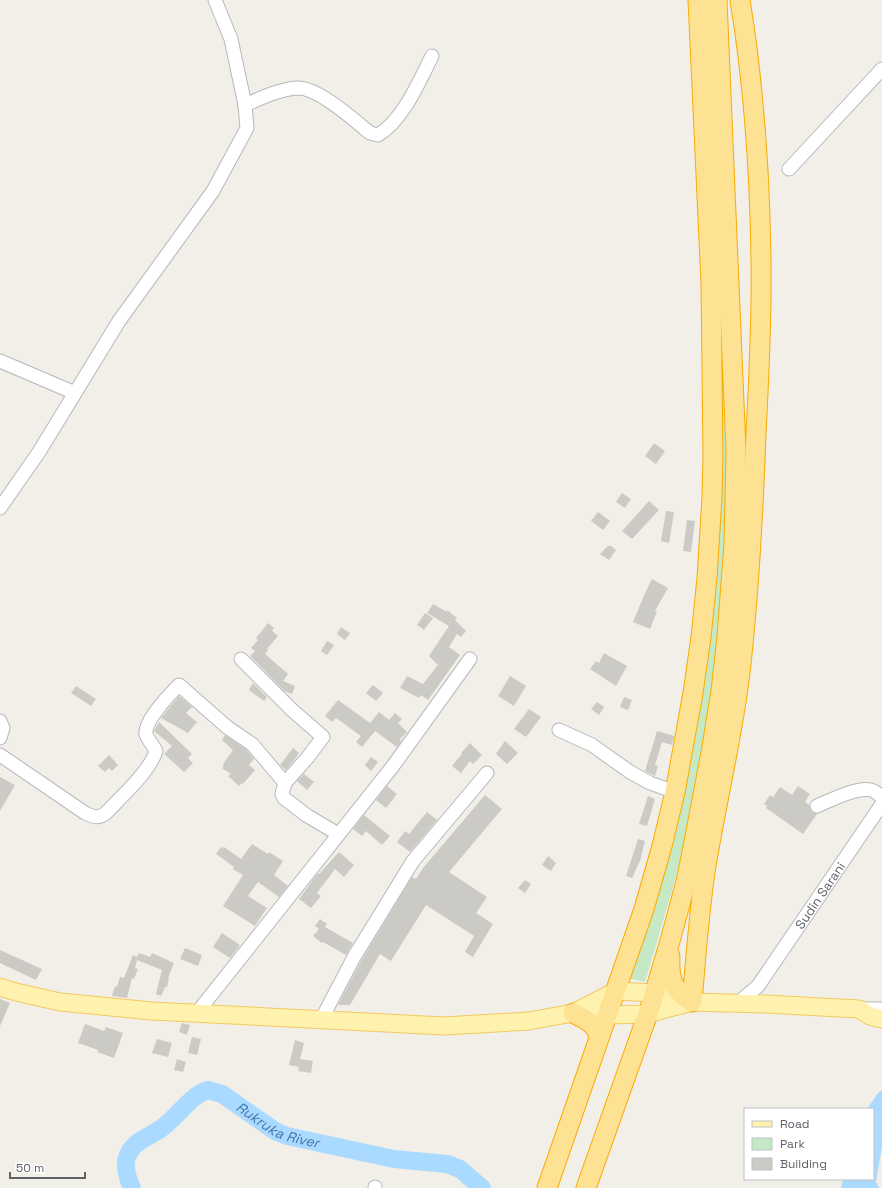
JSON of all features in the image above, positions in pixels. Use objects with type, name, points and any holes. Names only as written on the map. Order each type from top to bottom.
[{"type":"highway","points":[[547,1188],[608,1015],[648,895],[662,846],[675,792],[702,637],[712,497],[713,457],[711,283],[698,0]]},
{"type":"highway","points":[[586,1188],[648,1014],[687,878],[712,746],[721,691],[727,637],[734,543],[736,435],[717,0]]},
{"type":"highway","points":[[670,941],[669,970],[672,982],[681,995],[692,1002],[697,942],[706,867],[732,730],[743,644],[748,592],[756,452],[761,317],[760,205],[752,93],[740,0]]},
{"type":"highway","points":[[573,1013],[594,1026],[597,1030],[599,1039]]},
{"type":"main road","points":[[0,987],[60,1002],[152,1011],[444,1026],[529,1020],[573,1013],[608,1015],[648,1014],[692,1002]]},
{"type":"main road","points":[[573,1013],[616,991],[654,993],[692,1002],[859,1009],[870,1016],[882,1019]]},
{"type":"street","points":[[0,508],[39,452],[119,321],[213,191],[247,128],[245,105],[231,39],[215,0]]},
{"type":"street","points":[[245,105],[277,92],[298,88],[310,90],[324,98],[370,133],[378,134],[391,125],[401,111],[432,56]]},
{"type":"street","points":[[789,169],[882,69]]},
{"type":"street","points":[[0,360],[75,393]]},
{"type":"street","points":[[241,659],[292,710],[323,737],[285,783],[282,791],[284,798],[306,815],[338,834]]},
{"type":"street","points":[[196,1014],[393,766],[470,659]]},
{"type":"street","points":[[0,755],[86,813],[94,817],[100,817],[106,813],[140,776],[154,758],[156,751],[148,739],[146,733],[147,727],[161,702],[179,685],[227,727],[252,744],[285,783]]},
{"type":"street","points":[[0,721],[3,728],[0,738]]},
{"type":"street","points":[[559,730],[592,745],[630,772],[675,792]]},
{"type":"street","points":[[320,1020],[354,957],[413,861],[487,773]]},
{"type":"street","points":[[817,806],[845,794],[862,790],[872,790],[882,797]]},
{"type":"street","name":"Sudin Sarani","points":[[738,1003],[758,986],[882,804]]},
{"type":"street","points":[[758,986],[766,1004]]},
{"type":"street","points":[[859,1009],[882,1009]]},
{"type":"green space","points":[[704,0],[712,0],[731,441],[720,653],[691,826],[645,982],[627,978],[706,652]]},
{"type":"water","points":[[882,1090],[882,1146],[876,1182],[879,1188],[841,1188],[843,1180],[874,1180],[874,1108],[868,1108],[878,1093]]},
{"type":"building","points":[[654,443],[665,451],[656,464],[645,456]]},
{"type":"building","points":[[622,493],[631,499],[625,508],[616,502]]},
{"type":"building","points":[[649,501],[659,510],[632,539],[622,531]]},
{"type":"building","points":[[666,511],[674,512],[669,543],[661,541]]},
{"type":"building","points":[[598,512],[610,521],[603,530],[591,521]]},
{"type":"building","points":[[687,520],[695,521],[691,552],[683,551]]},
{"type":"building","points":[[608,546],[611,546],[616,550],[609,560],[600,554]]},
{"type":"building","points":[[652,579],[668,588],[655,611],[657,611],[650,629],[633,622]]},
{"type":"building","points":[[433,604],[447,612],[447,610],[457,618],[455,620],[466,631],[461,637],[457,634],[449,647],[460,655],[428,700],[421,695],[419,698],[400,688],[407,676],[423,684],[438,665],[429,656],[449,626],[427,613]]},
{"type":"building","points":[[425,613],[433,618],[424,630],[417,625]]},
{"type":"building","points":[[268,623],[274,628],[272,631],[278,636],[267,649],[268,650],[265,654],[288,674],[283,681],[295,686],[292,694],[284,691],[250,656],[255,651],[251,648],[258,640],[256,638]]},
{"type":"building","points":[[341,627],[350,633],[345,640],[337,634]]},
{"type":"building","points":[[327,641],[334,645],[327,655],[321,651]]},
{"type":"building","points":[[604,653],[627,666],[616,686],[590,669],[596,661],[599,663]]},
{"type":"building","points":[[510,676],[526,686],[514,706],[498,696]]},
{"type":"building","points":[[253,683],[267,697],[264,701],[249,690]]},
{"type":"building","points":[[373,685],[383,693],[376,701],[366,693]]},
{"type":"building","points":[[76,686],[96,699],[91,706],[71,693]]},
{"type":"building","points":[[179,696],[192,707],[186,713],[197,722],[188,733],[161,718]]},
{"type":"building","points":[[624,697],[632,700],[628,710],[620,707]]},
{"type":"building","points":[[338,700],[370,723],[379,712],[389,720],[395,713],[402,719],[398,723],[407,732],[400,739],[401,741],[397,747],[375,731],[362,747],[356,742],[361,736],[336,718],[332,722],[325,716]]},
{"type":"building","points":[[597,702],[604,707],[599,715],[591,709]]},
{"type":"building","points":[[529,709],[541,717],[526,737],[514,729]]},
{"type":"building","points":[[159,722],[192,754],[188,758],[193,763],[184,772],[164,754],[172,746],[154,731]]},
{"type":"building","points":[[657,731],[674,736],[672,745],[662,742],[655,765],[658,766],[655,776],[645,771]]},
{"type":"building","points":[[225,735],[247,750],[254,759],[249,765],[255,770],[243,784],[242,783],[239,786],[228,776],[231,774],[222,768],[224,765],[223,764],[233,750],[222,740]]},
{"type":"building","points":[[505,741],[518,753],[507,764],[496,754]]},
{"type":"building","points":[[470,743],[482,755],[473,764],[470,761],[461,773],[452,766]]},
{"type":"building","points":[[293,748],[299,753],[286,770],[280,765]]},
{"type":"building","points":[[109,755],[118,765],[112,771],[109,768],[105,772],[98,766]]},
{"type":"building","points":[[371,757],[378,762],[371,771],[365,765]]},
{"type":"building","points":[[304,774],[314,782],[307,790],[297,781]]},
{"type":"building","points":[[0,777],[15,785],[0,811]]},
{"type":"building","points":[[387,786],[397,794],[386,808],[376,800]]},
{"type":"building","points":[[798,786],[810,794],[805,802],[809,805],[812,812],[817,814],[803,834],[766,808],[767,806],[764,804],[770,795],[773,797],[780,787],[792,795]]},
{"type":"building","points":[[485,795],[502,809],[449,872],[487,897],[476,913],[493,924],[473,957],[465,952],[474,936],[426,905],[391,961],[380,954],[350,1005],[338,1005],[361,961],[412,877],[416,879],[423,868]]},
{"type":"building","points":[[648,796],[655,799],[647,826],[639,824]]},
{"type":"building","points":[[427,812],[437,820],[410,852],[397,842],[405,831],[409,834]]},
{"type":"building","points":[[364,815],[390,836],[382,845],[366,831],[362,836],[353,829]]},
{"type":"building","points":[[638,839],[645,841],[640,861],[632,878],[626,876]]},
{"type":"building","points":[[252,844],[283,861],[274,875],[288,886],[279,897],[258,882],[248,896],[267,908],[255,926],[223,906],[243,875],[233,869],[234,867],[216,854],[221,847],[224,847],[241,859]]},
{"type":"building","points":[[339,852],[354,865],[344,877],[335,869],[317,893],[321,896],[311,908],[299,899],[318,873],[319,874]]},
{"type":"building","points":[[548,856],[556,863],[551,871],[542,865]]},
{"type":"building","points":[[525,880],[531,884],[525,893],[518,888]]},
{"type":"building","points":[[320,919],[327,924],[325,927],[353,943],[346,955],[323,942],[322,943],[313,936],[319,929],[315,926]]},
{"type":"building","points":[[222,933],[240,945],[230,958],[213,947]]},
{"type":"building","points":[[185,948],[202,955],[198,966],[180,959]]},
{"type":"building","points":[[0,950],[42,969],[36,980],[0,963]]},
{"type":"building","points":[[139,953],[150,957],[152,953],[174,963],[168,978],[167,987],[165,987],[161,996],[156,994],[162,970],[137,960],[135,968],[138,969],[134,979],[132,978],[127,998],[112,996],[120,977],[124,978],[133,955],[137,957]]},
{"type":"building","points":[[0,999],[10,1003],[0,1026]]},
{"type":"building","points":[[182,1023],[190,1025],[187,1035],[179,1032]]},
{"type":"building","points":[[85,1024],[104,1031],[106,1027],[123,1033],[114,1058],[97,1052],[98,1050],[78,1043]]},
{"type":"building","points":[[192,1037],[201,1039],[197,1055],[188,1053]]},
{"type":"building","points":[[157,1039],[172,1043],[168,1057],[152,1053]]},
{"type":"building","points":[[295,1040],[304,1043],[300,1059],[313,1061],[311,1073],[298,1071],[299,1067],[289,1065]]},
{"type":"building","points":[[177,1059],[186,1062],[183,1072],[174,1070]]},
{"type":"waterway","name":"Rukruka River","points":[[132,1188],[126,1167],[128,1155],[131,1150],[139,1142],[169,1122],[196,1096],[208,1090],[222,1094],[275,1131],[287,1136],[394,1159],[447,1164],[460,1169],[482,1188]]}]
